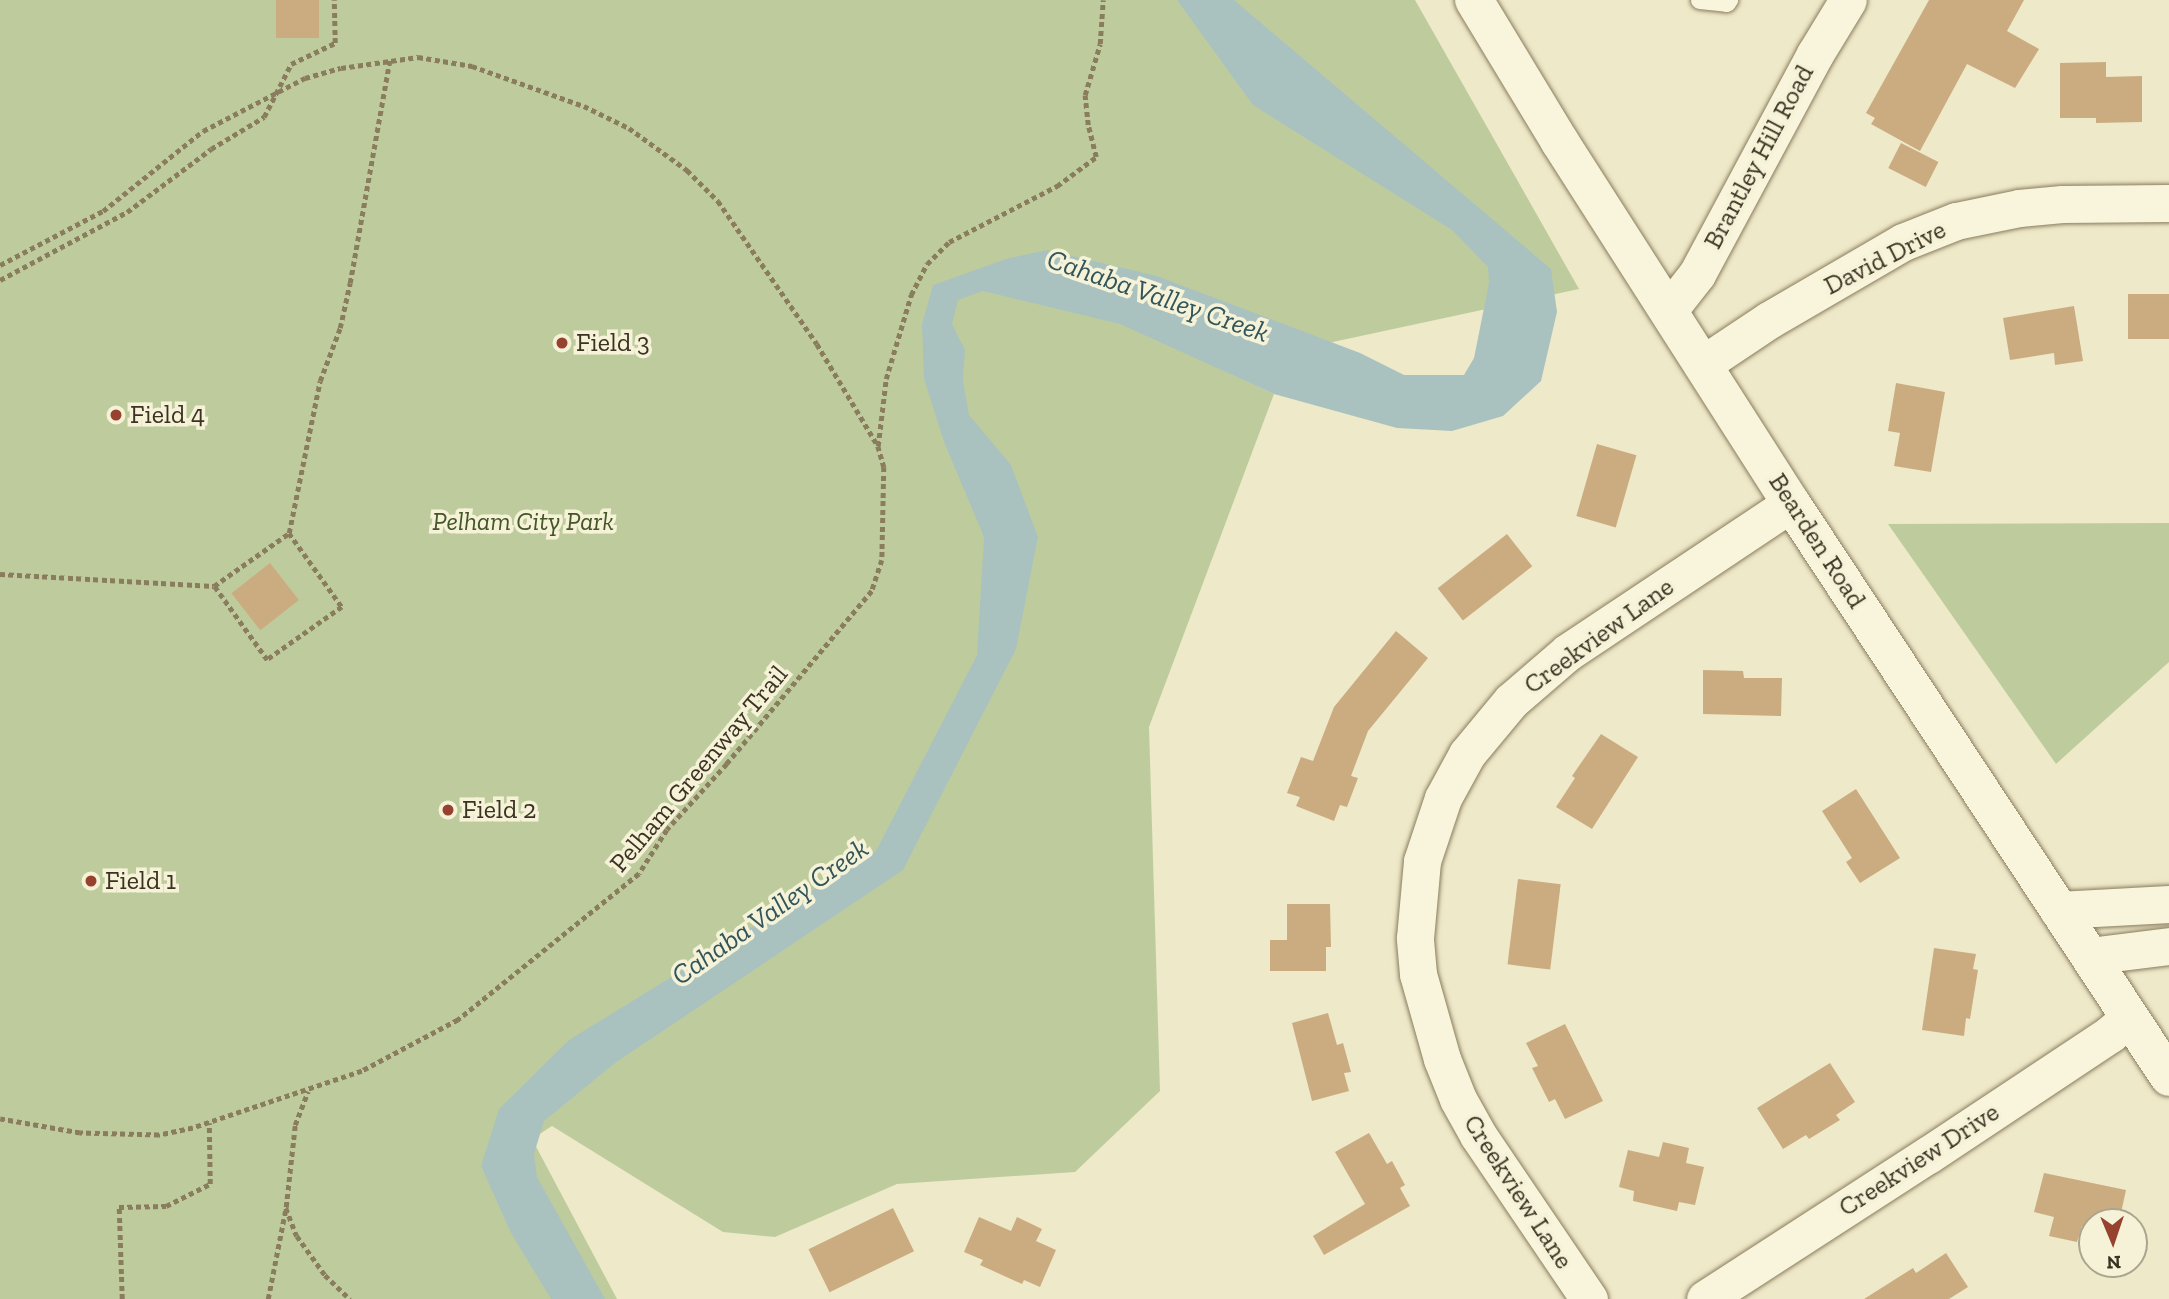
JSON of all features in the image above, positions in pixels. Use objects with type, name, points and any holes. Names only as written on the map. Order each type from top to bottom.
[{"type":"street","name":"Bearden Road","points":[[1474,0],[1791,503],[2169,1077]]},
{"type":"street","name":"Brantley Hill Road","points":[[1668,311],[1697,274],[1815,54],[1848,0]]},
{"type":"street","name":"David Drive","points":[[1703,364],[1769,320],[1903,242],[1956,221],[2019,208],[2062,204],[2169,203]]},
{"type":"street","name":"Creekview Lane","points":[[1589,1299],[1478,1135],[1458,1099],[1442,1059],[1418,974],[1415,938],[1422,861],[1443,798],[1461,765],[1511,701],[1568,652],[1791,503]]},
{"type":"street","points":[[2058,910],[2169,904]]},
{"type":"street","points":[[2089,956],[2169,946]]},
{"type":"street","name":"Creekview Drive","points":[[1705,1299],[1962,1132],[2109,1034],[2130,1017]]},
{"type":"lane","points":[[1700,0],[1727,3],[1729,0]]},
{"type":"path","points":[[0,280],[127,212],[211,149],[264,117],[291,64],[335,43],[334,0]]},
{"type":"path","name":"Pelham Greenway Trail","points":[[878,446],[886,379],[911,295],[927,264],[949,242],[1047,192],[1096,157],[1088,125],[1086,95],[1100,44],[1103,0]]},
{"type":"path","name":"Pelham Greenway Trail","points":[[0,265],[103,211],[203,131],[305,78],[390,59],[418,57],[445,60],[510,77],[584,106],[629,128],[663,150],[718,201],[742,235],[817,344],[878,446],[884,467],[882,560],[872,591],[727,764],[682,811],[639,874],[458,1020],[362,1071],[308,1091],[159,1135],[131,1136],[57,1130],[0,1119]]},
{"type":"path","points":[[0,574],[214,586],[289,533],[320,381],[340,328],[350,283],[390,59]]},
{"type":"path","points":[[214,586],[267,660],[342,607],[289,533]]},
{"type":"path","points":[[268,1299],[286,1207],[295,1125],[308,1091]]},
{"type":"path","points":[[122,1299],[119,1207],[166,1206],[209,1184],[209,1122]]},
{"type":"path","points":[[286,1207],[297,1236],[325,1275],[350,1299]]},
{"type":"green space","name":"Pelham City Park","points":[[0,0],[1415,0],[1579,289],[1216,367],[1274,394],[1149,727],[1160,1091],[1075,1172],[897,1184],[775,1237],[723,1232],[552,1126],[532,1139],[617,1299],[0,1299]]},
{"type":"green space","points":[[2169,523],[2169,662],[2056,764],[1888,524]]},
{"type":"water","name":"Cahaba Valley Creek","points":[[1177,0],[1234,0],[1551,269],[1557,312],[1541,381],[1503,416],[1452,431],[1397,428],[1274,394],[1120,324],[983,291],[958,300],[952,324],[965,350],[963,381],[969,415],[1011,465],[1038,537],[1016,649],[903,870],[615,1063],[544,1121],[534,1154],[537,1177],[605,1299],[551,1299],[511,1233],[481,1166],[499,1109],[569,1040],[876,851],[977,655],[984,537],[944,442],[924,379],[922,324],[933,285],[1006,259],[1047,250],[1157,276],[1360,353],[1404,375],[1464,375],[1474,358],[1489,283],[1488,267],[1452,230],[1253,105]]},
{"type":"building","points":[[276,0],[319,0],[319,38],[276,38]]},
{"type":"building","points":[[1929,0],[2024,0],[2007,31],[2039,49],[2015,88],[1967,64],[1920,151],[1871,124],[1875,118],[1866,113]]},
{"type":"building","points":[[2106,62],[2106,77],[2142,76],[2142,122],[2096,123],[2096,118],[2060,118],[2060,63]]},
{"type":"building","points":[[1901,143],[1938,162],[1926,187],[1888,168]]},
{"type":"building","points":[[2128,294],[2169,294],[2169,339],[2128,339]]},
{"type":"building","points":[[2074,306],[2083,361],[2055,365],[2054,353],[2010,360],[2003,318]]},
{"type":"building","points":[[1896,383],[1945,392],[1931,472],[1894,466],[1900,433],[1888,431]]},
{"type":"building","points":[[1597,444],[1636,455],[1616,527],[1576,516]]},
{"type":"building","points":[[1507,534],[1532,566],[1463,620],[1438,588]]},
{"type":"building","points":[[270,563],[299,600],[260,630],[231,593]]},
{"type":"building","points":[[1396,631],[1428,658],[1368,731],[1351,776],[1358,778],[1347,807],[1340,805],[1334,821],[1296,806],[1300,797],[1287,793],[1301,757],[1313,761],[1334,707]]},
{"type":"building","points":[[1703,670],[1743,671],[1744,678],[1782,678],[1781,716],[1703,714]]},
{"type":"building","points":[[1601,734],[1638,757],[1592,829],[1556,807],[1575,778],[1572,776]]},
{"type":"building","points":[[1856,789],[1900,858],[1860,883],[1846,862],[1852,858],[1822,811]]},
{"type":"building","points":[[1518,879],[1561,884],[1550,970],[1508,964]]},
{"type":"building","points":[[1287,904],[1330,904],[1331,947],[1326,947],[1326,971],[1270,971],[1270,940],[1287,940]]},
{"type":"building","points":[[1934,948],[1976,954],[1973,969],[1978,970],[1970,1019],[1966,1018],[1964,1036],[1922,1030]]},
{"type":"building","points":[[1328,1013],[1337,1045],[1343,1043],[1351,1072],[1344,1073],[1349,1091],[1312,1101],[1292,1023]]},
{"type":"building","points":[[1565,1024],[1603,1101],[1565,1119],[1555,1099],[1549,1102],[1532,1068],[1538,1066],[1526,1043]]},
{"type":"building","points":[[1830,1063],[1855,1102],[1836,1115],[1840,1120],[1809,1139],[1806,1135],[1783,1149],[1757,1108]]},
{"type":"building","points":[[1369,1133],[1387,1164],[1392,1161],[1405,1185],[1400,1188],[1410,1206],[1324,1255],[1313,1236],[1365,1204],[1335,1152]]},
{"type":"building","points":[[1663,1142],[1689,1148],[1686,1163],[1704,1167],[1695,1205],[1679,1202],[1677,1211],[1633,1201],[1634,1191],[1619,1187],[1628,1150],[1659,1157]]},
{"type":"building","points":[[2044,1173],[2126,1190],[2122,1208],[2078,1208],[2077,1242],[2049,1236],[2054,1217],[2034,1212]]},
{"type":"building","points":[[893,1208],[914,1251],[830,1292],[809,1249]]},
{"type":"building","points":[[979,1217],[1011,1231],[1017,1217],[1042,1229],[1036,1241],[1056,1250],[1040,1287],[1024,1280],[1022,1284],[980,1265],[983,1260],[964,1252]]},
{"type":"building","points":[[1946,1253],[1968,1287],[1949,1299],[1864,1299],[1913,1268],[1916,1273]]},
{"type":"place","name":"Field 3","points":[[562,343]]},
{"type":"place","name":"Field 4","points":[[116,415]]},
{"type":"place","name":"Field 2","points":[[448,810]]},
{"type":"place","name":"Field 1","points":[[91,881]]}]
